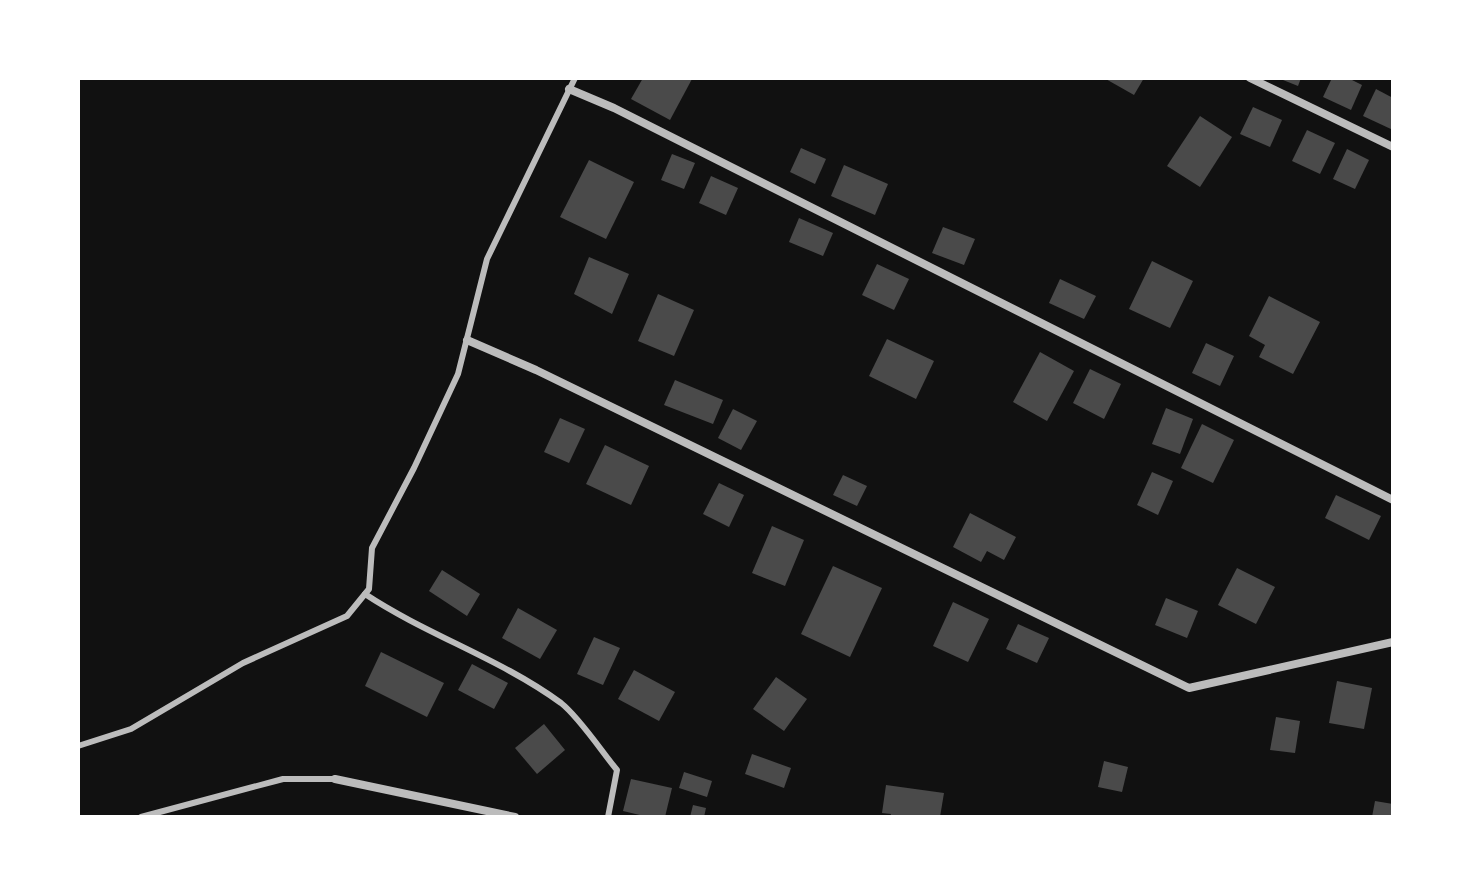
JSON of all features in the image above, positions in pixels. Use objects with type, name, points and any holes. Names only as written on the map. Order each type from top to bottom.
[{"type":"street","points":[[1250,78],[1393,147]]},
{"type":"street","points":[[569,89],[628,115],[1393,500]]},
{"type":"street","points":[[467,340],[550,377],[1189,688],[1393,642]]},
{"type":"street","points":[[335,779],[515,817]]},
{"type":"lane","points":[[78,746],[131,729],[243,663],[347,616],[369,589],[372,548],[458,374],[487,259],[575,78]]},
{"type":"lane","points":[[365,594],[563,705],[617,770],[608,817]]},
{"type":"lane","points":[[141,817],[283,779],[335,779]]},
{"type":"building","points":[[643,78],[692,79],[670,120],[631,99]]},
{"type":"building","points":[[1104,78],[1144,78],[1134,95]]},
{"type":"building","points":[[1278,78],[1301,78],[1298,86]]},
{"type":"building","points":[[1332,78],[1348,78],[1362,85],[1351,110],[1323,97]]},
{"type":"building","points":[[1376,89],[1393,98],[1393,130],[1363,116]]},
{"type":"building","points":[[1253,107],[1282,120],[1270,147],[1240,134]]},
{"type":"building","points":[[1200,116],[1232,137],[1200,187],[1167,166]]},
{"type":"building","points":[[1307,130],[1335,143],[1320,174],[1292,161]]},
{"type":"building","points":[[801,148],[826,159],[815,184],[790,172]]},
{"type":"building","points":[[1347,149],[1369,160],[1355,189],[1333,179]]},
{"type":"building","points":[[672,154],[695,163],[684,189],[661,180]]},
{"type":"building","points":[[589,160],[634,182],[606,239],[560,217]]},
{"type":"building","points":[[844,165],[888,184],[875,215],[831,196]]},
{"type":"building","points":[[711,176],[738,188],[726,215],[699,203]]},
{"type":"building","points":[[799,218],[833,233],[823,256],[789,242]]},
{"type":"building","points":[[943,227],[975,239],[964,265],[932,253]]},
{"type":"building","points":[[589,257],[629,274],[612,314],[574,294]]},
{"type":"building","points":[[1152,261],[1193,281],[1170,328],[1129,309]]},
{"type":"building","points":[[877,264],[909,279],[894,310],[862,295]]},
{"type":"building","points":[[1060,279],[1096,296],[1084,319],[1049,303]]},
{"type":"building","points":[[658,294],[694,310],[674,356],[638,341]]},
{"type":"building","points":[[1269,296],[1320,322],[1293,374],[1259,357],[1265,345],[1249,336]]},
{"type":"building","points":[[887,339],[934,361],[916,399],[869,376]]},
{"type":"building","points":[[1206,343],[1234,356],[1220,386],[1192,373]]},
{"type":"building","points":[[1040,352],[1074,371],[1047,421],[1013,402]]},
{"type":"building","points":[[1090,369],[1121,384],[1104,419],[1073,403]]},
{"type":"building","points":[[675,380],[723,400],[713,424],[664,405]]},
{"type":"building","points":[[1166,408],[1193,419],[1180,454],[1152,444]]},
{"type":"building","points":[[733,409],[757,421],[741,450],[718,438]]},
{"type":"building","points":[[560,418],[585,429],[569,463],[544,452]]},
{"type":"building","points":[[1202,424],[1234,440],[1213,483],[1181,468]]},
{"type":"building","points":[[605,445],[649,466],[631,505],[586,484]]},
{"type":"building","points":[[1152,472],[1173,481],[1158,515],[1137,505]]},
{"type":"building","points":[[843,475],[867,486],[857,506],[833,495]]},
{"type":"building","points":[[719,483],[744,495],[729,527],[703,514]]},
{"type":"building","points":[[1336,495],[1381,516],[1369,540],[1325,518]]},
{"type":"building","points":[[970,513],[1016,537],[1004,560],[987,551],[981,562],[953,547]]},
{"type":"building","points":[[772,526],[804,540],[785,586],[752,573]]},
{"type":"building","points":[[833,566],[882,588],[850,657],[801,634]]},
{"type":"building","points":[[1237,568],[1275,587],[1256,624],[1218,605]]},
{"type":"building","points":[[442,570],[480,594],[467,616],[429,591]]},
{"type":"building","points":[[1166,598],[1198,611],[1187,638],[1155,625]]},
{"type":"building","points":[[953,602],[989,619],[968,662],[933,646]]},
{"type":"building","points":[[518,608],[557,630],[540,659],[502,638]]},
{"type":"building","points":[[1018,624],[1049,638],[1037,663],[1006,649]]},
{"type":"building","points":[[594,637],[620,648],[603,685],[577,674]]},
{"type":"building","points":[[381,652],[444,683],[427,717],[365,686]]},
{"type":"building","points":[[472,664],[508,683],[494,709],[458,690]]},
{"type":"building","points":[[634,670],[675,692],[659,721],[618,699]]},
{"type":"building","points":[[776,677],[807,699],[784,731],[753,709]]},
{"type":"building","points":[[1337,681],[1372,688],[1364,729],[1329,723]]},
{"type":"building","points":[[1276,717],[1300,721],[1295,753],[1270,750]]},
{"type":"building","points":[[544,724],[565,750],[537,774],[515,748]]},
{"type":"building","points":[[752,754],[791,768],[784,788],[745,774]]},
{"type":"building","points":[[1104,761],[1128,767],[1122,792],[1098,787]]},
{"type":"building","points":[[684,772],[712,781],[707,797],[679,788]]},
{"type":"building","points":[[631,779],[672,788],[665,817],[648,817],[623,811]]},
{"type":"building","points":[[886,785],[944,793],[940,817],[890,817],[891,814],[882,813]]},
{"type":"building","points":[[1375,801],[1393,804],[1393,817],[1372,817]]},
{"type":"building","points":[[693,805],[706,808],[704,817],[690,817]]}]
